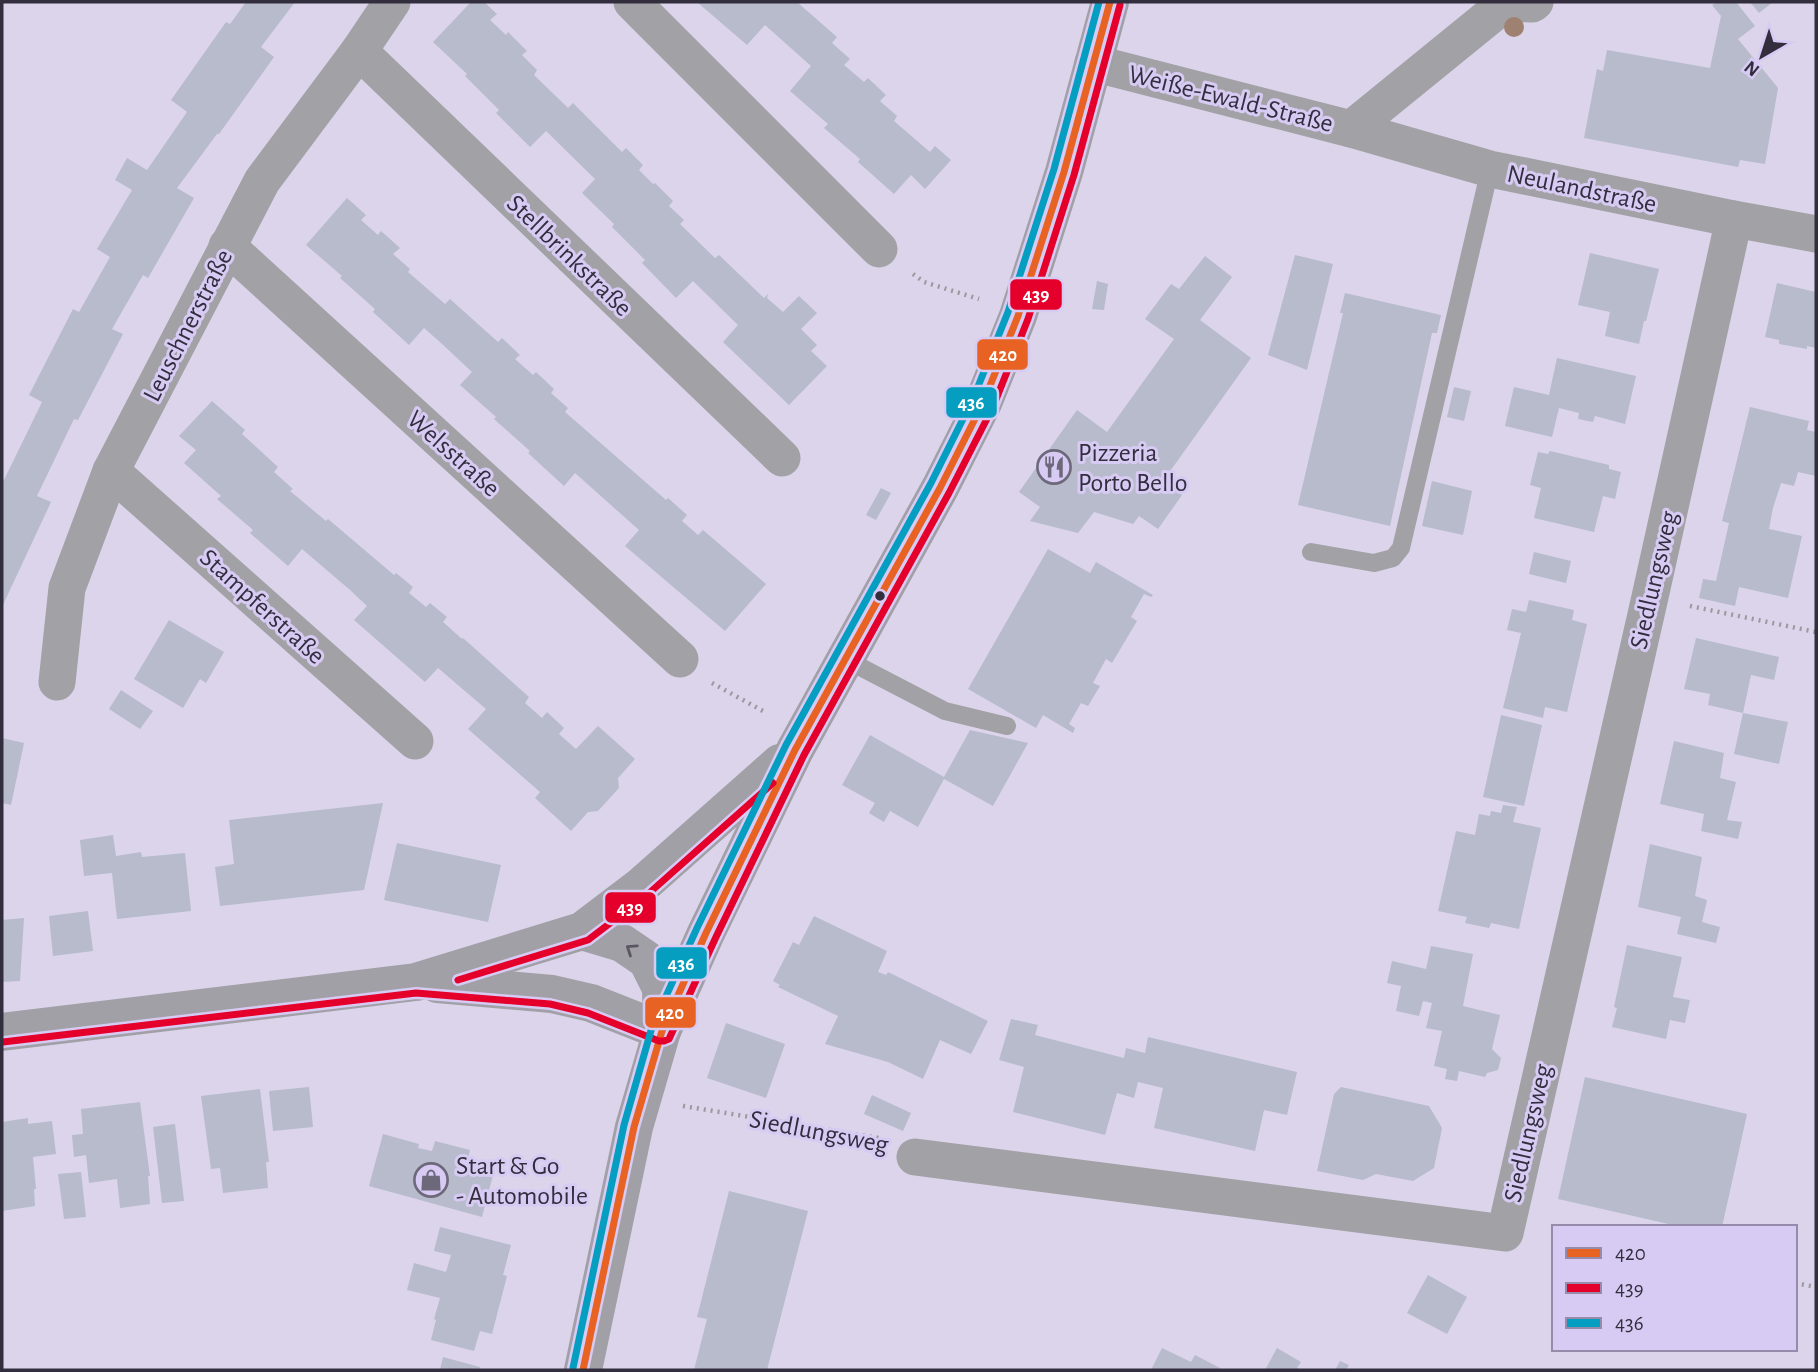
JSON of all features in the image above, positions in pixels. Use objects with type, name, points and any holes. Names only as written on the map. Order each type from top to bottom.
[{"type":"main road","points":[[583,1370],[634,1127],[662,1031],[706,933],[795,750],[940,488],[983,403],[1018,316],[1064,172],[1110,2]]},
{"type":"main road","points":[[2,1032],[416,982],[582,931],[640,887],[795,750]]},
{"type":"main road","points":[[582,931],[622,943],[647,960],[661,988],[662,1031]]},
{"type":"main road","points":[[416,982],[552,994],[592,1003],[662,1031]]},
{"type":"street","name":"Leuschnerstraße","points":[[57,682],[67,588],[111,471],[262,181],[392,2]]},
{"type":"street","points":[[632,2],[879,249]]},
{"type":"street","name":"Weiße-Ewald-Straße","points":[[1093,63],[1351,129],[1506,3],[1532,5],[1535,2]]},
{"type":"street","name":"Stellbrinkstraße","points":[[359,51],[782,458]]},
{"type":"street","name":"Neulandstraße","points":[[1351,129],[1490,169],[1816,234]]},
{"type":"street","name":"Siedlungsweg","points":[[915,1157],[1505,1233],[1734,219]]},
{"type":"street","name":"Welsstraße","points":[[227,246],[680,659]]},
{"type":"street","name":"Stampferstraße","points":[[111,471],[415,741]]},
{"type":"lane","points":[[1311,552],[1374,563],[1393,558],[1401,548],[1490,169]]},
{"type":"lane","points":[[845,659],[945,711],[1007,726]]},
{"type":"path","points":[[923,282],[971,295]]},
{"type":"path","points":[[1650,597],[1816,632]]},
{"type":"path","points":[[712,683],[763,711]]},
{"type":"path","name":"Siedlungsweg","points":[[683,1106],[892,1140],[915,1157]]},
{"type":"path","points":[[1797,1283],[1816,1287]]},
{"type":"building","points":[[246,2],[295,2],[261,47],[274,57],[177,188],[194,198],[148,278],[143,275],[112,329],[123,334],[78,420],[74,419],[37,496],[51,502],[2,607],[2,479],[4,480],[42,402],[29,395],[73,309],[79,312],[110,257],[97,249],[132,190],[115,180],[127,158],[147,170],[187,112],[171,100],[226,22],[230,24]]},
{"type":"building","points":[[471,2],[484,2],[497,14],[490,20],[506,35],[508,32],[527,51],[522,55],[537,70],[534,75],[568,108],[573,103],[622,152],[626,148],[643,165],[639,170],[673,201],[669,206],[684,220],[680,224],[715,258],[719,255],[764,298],[768,294],[767,298],[783,312],[799,296],[817,313],[801,329],[817,345],[811,351],[827,366],[789,405],[723,342],[738,325],[693,281],[676,298],[642,263],[645,260],[582,193],[595,179],[546,131],[530,147],[496,113],[499,110],[465,76],[467,74],[433,42]]},
{"type":"building","points":[[697,2],[797,2],[837,37],[832,43],[850,59],[844,65],[864,82],[868,78],[886,95],[880,101],[897,116],[894,121],[930,152],[935,146],[951,160],[925,189],[911,175],[894,194],[858,162],[860,159],[824,128],[828,124],[790,91],[811,66],[765,25],[747,45]]},
{"type":"building","points":[[1717,2],[1736,2],[1755,26],[1738,39],[1778,88],[1765,164],[1740,160],[1738,167],[1584,138],[1597,69],[1603,71],[1607,50],[1710,68],[1721,16],[1712,5]]},
{"type":"building","points":[[1750,2],[1773,2],[1759,13]]},
{"type":"building","points":[[347,198],[366,215],[361,220],[378,235],[381,231],[400,248],[393,254],[410,269],[408,272],[445,304],[450,299],[498,342],[502,338],[520,355],[515,359],[533,375],[536,372],[554,389],[551,393],[568,408],[565,412],[687,515],[682,521],[698,535],[703,530],[766,584],[725,631],[625,546],[639,530],[575,473],[564,486],[494,419],[496,417],[460,385],[472,372],[441,343],[424,328],[409,345],[373,312],[375,309],[340,278],[342,276],[306,245]]},
{"type":"building","points":[[1590,253],[1659,269],[1639,344],[1605,336],[1610,312],[1578,305]]},
{"type":"building","points":[[1295,255],[1333,264],[1307,370],[1268,355]]},
{"type":"building","points":[[1205,256],[1232,277],[1200,320],[1251,358],[1163,481],[1182,495],[1158,529],[1139,516],[1133,524],[1094,512],[1078,533],[1030,521],[1040,507],[1019,492],[1077,410],[1107,432],[1174,339],[1145,319],[1171,284],[1179,289]]},
{"type":"building","points":[[1097,281],[1108,284],[1104,310],[1092,309]]},
{"type":"building","points":[[1777,283],[1816,292],[1816,348],[1779,344],[1779,340],[1765,337]]},
{"type":"building","points":[[1345,293],[1441,315],[1437,333],[1432,333],[1390,526],[1298,505],[1343,313],[1340,313]]},
{"type":"building","points":[[1557,358],[1636,376],[1625,424],[1595,416],[1593,422],[1578,419],[1579,413],[1559,408],[1552,437],[1505,426],[1514,387],[1549,395]]},
{"type":"building","points":[[1454,387],[1471,391],[1464,421],[1447,417]]},
{"type":"building","points":[[212,401],[245,430],[242,434],[278,467],[274,472],[293,489],[290,491],[394,575],[396,573],[413,587],[409,593],[426,607],[430,603],[447,617],[443,622],[529,697],[525,703],[542,718],[547,712],[564,728],[559,734],[576,749],[598,726],[635,759],[618,778],[619,788],[598,811],[588,812],[571,831],[535,798],[540,792],[468,729],[486,709],[438,668],[425,682],[354,620],[367,606],[350,590],[302,549],[288,566],[250,533],[253,530],[217,499],[221,496],[184,463],[196,450],[179,436]]},
{"type":"building","points":[[1750,407],[1809,421],[1807,430],[1816,432],[1816,476],[1798,472],[1794,486],[1781,483],[1773,508],[1769,529],[1802,536],[1788,598],[1739,587],[1735,606],[1699,598],[1703,579],[1716,581],[1729,523],[1722,521]]},
{"type":"building","points":[[1550,451],[1609,465],[1609,469],[1621,472],[1615,499],[1603,496],[1594,532],[1534,518],[1541,488],[1530,485],[1538,452],[1548,454]]},
{"type":"building","points":[[1432,481],[1472,491],[1463,535],[1422,526]]},
{"type":"building","points":[[881,488],[891,493],[876,520],[866,515]]},
{"type":"building","points":[[1048,549],[1090,573],[1096,562],[1153,595],[1151,597],[1144,594],[1131,617],[1137,621],[1112,663],[1106,659],[1093,683],[1100,686],[1088,706],[1081,703],[1069,724],[1075,728],[1073,733],[1043,715],[1036,728],[968,689]]},
{"type":"building","points":[[1534,552],[1571,561],[1566,583],[1529,574]]},
{"type":"building","points":[[1529,600],[1574,610],[1572,620],[1587,624],[1567,712],[1545,707],[1543,718],[1503,708],[1521,633],[1507,630],[1512,609],[1526,612]]},
{"type":"building","points":[[169,620],[224,652],[206,683],[200,679],[183,708],[134,679]]},
{"type":"building","points":[[1696,638],[1779,657],[1774,680],[1751,675],[1743,713],[1708,705],[1710,694],[1684,689]]},
{"type":"building","points":[[121,690],[153,711],[140,729],[109,709]]},
{"type":"building","points":[[1743,713],[1788,722],[1779,764],[1734,754]]},
{"type":"building","points":[[1501,715],[1542,725],[1524,806],[1483,797]]},
{"type":"building","points":[[970,730],[1028,743],[993,806],[944,779],[918,827],[890,811],[884,822],[869,813],[875,803],[842,785],[870,735],[944,777]]},
{"type":"building","points":[[2,738],[24,743],[11,805],[2,803]]},
{"type":"building","points":[[1674,741],[1724,753],[1720,778],[1736,782],[1727,820],[1742,822],[1738,839],[1701,831],[1704,814],[1660,804]]},
{"type":"building","points":[[383,803],[364,890],[220,906],[215,867],[234,864],[229,820]]},
{"type":"building","points":[[1503,805],[1517,807],[1513,822],[1541,828],[1519,929],[1491,923],[1489,928],[1465,923],[1467,917],[1438,911],[1456,831],[1475,835],[1479,814],[1490,816],[1491,811],[1501,813]]},
{"type":"building","points":[[113,835],[116,856],[141,852],[142,857],[185,853],[191,911],[117,919],[112,873],[84,876],[80,840]]},
{"type":"building","points":[[397,843],[501,865],[488,922],[384,900]]},
{"type":"building","points":[[1650,844],[1702,857],[1695,896],[1707,900],[1702,922],[1720,927],[1716,943],[1677,934],[1681,917],[1638,907]]},
{"type":"building","points":[[88,911],[93,951],[53,956],[49,916]]},
{"type":"building","points":[[814,916],[887,951],[878,972],[886,975],[888,972],[988,1021],[971,1054],[940,1040],[923,1079],[888,1062],[825,1044],[838,1016],[778,987],[780,985],[773,981],[793,942],[799,945]]},
{"type":"building","points":[[24,918],[20,981],[2,982],[2,920]]},
{"type":"building","points":[[1627,945],[1682,957],[1673,997],[1690,1000],[1685,1023],[1670,1020],[1666,1039],[1612,1027]]},
{"type":"building","points":[[1431,946],[1473,954],[1463,1006],[1500,1015],[1492,1049],[1501,1058],[1498,1070],[1487,1073],[1485,1077],[1459,1071],[1457,1081],[1445,1079],[1447,1069],[1434,1066],[1442,1031],[1426,1028],[1432,1003],[1423,1001],[1419,1016],[1396,1011],[1401,986],[1387,983],[1392,961],[1426,969]]},
{"type":"building","points":[[1011,1019],[1038,1025],[1035,1035],[1124,1058],[1126,1048],[1145,1053],[1148,1037],[1297,1072],[1287,1115],[1264,1110],[1255,1151],[1154,1128],[1163,1088],[1138,1082],[1134,1098],[1117,1093],[1105,1135],[1013,1112],[1024,1067],[999,1060]]},
{"type":"building","points":[[726,1023],[785,1044],[766,1098],[707,1078]]},
{"type":"building","points":[[1585,1077],[1747,1114],[1722,1225],[1673,1225],[1558,1199]]},
{"type":"building","points":[[309,1087],[313,1127],[273,1131],[269,1091]]},
{"type":"building","points":[[1341,1087],[1429,1106],[1442,1128],[1434,1168],[1413,1181],[1376,1174],[1363,1180],[1317,1171],[1334,1094]]},
{"type":"building","points":[[260,1089],[269,1162],[266,1162],[268,1188],[223,1193],[220,1168],[211,1169],[201,1096]]},
{"type":"building","points":[[872,1095],[911,1113],[903,1131],[864,1114]]},
{"type":"building","points":[[140,1102],[150,1176],[150,1204],[120,1208],[117,1179],[89,1183],[86,1155],[74,1157],[72,1135],[83,1134],[81,1109]]},
{"type":"building","points":[[28,1118],[28,1124],[52,1121],[56,1154],[33,1157],[35,1206],[2,1211],[2,1122]]},
{"type":"building","points":[[175,1124],[184,1201],[162,1203],[153,1127]]},
{"type":"building","name":"Start & Go - Automobile","points":[[383,1134],[419,1144],[418,1148],[432,1151],[435,1141],[470,1150],[466,1167],[493,1175],[482,1217],[369,1186]]},
{"type":"building","points":[[81,1172],[86,1217],[64,1219],[58,1174]]},
{"type":"building","points":[[729,1191],[808,1211],[767,1370],[694,1370],[707,1319],[697,1317]]},
{"type":"building","points":[[440,1227],[511,1245],[503,1275],[507,1276],[492,1334],[480,1331],[474,1351],[431,1340],[440,1298],[407,1290],[414,1263],[446,1272],[451,1255],[434,1251]]},
{"type":"building","points":[[1428,1275],[1467,1297],[1447,1334],[1407,1313]]},
{"type":"building","points":[[1162,1348],[1191,1362],[1195,1355],[1220,1368],[1151,1370]]},
{"type":"building","points":[[1277,1348],[1301,1362],[1297,1368],[1301,1370],[1265,1370]]},
{"type":"building","points":[[443,1357],[480,1367],[479,1370],[440,1370]]},
{"type":"building","points":[[1340,1361],[1349,1365],[1346,1370],[1335,1370]]},
{"type":"transit line","name":"436","points":[[573,1368],[624,1125],[652,1027],[786,745],[931,483],[973,399],[1008,312],[1054,169],[1099,2]]},
{"type":"transit line","name":"420","points":[[583,1370],[634,1127],[662,1031],[706,933],[795,750],[940,488],[983,403],[1018,316],[1064,172],[1110,2]]},
{"type":"transit line","name":"439","points":[[3,1042],[416,993],[550,1004],[588,1013],[659,1041],[669,1039],[804,755],[949,493],[993,407],[1028,319],[1074,175],[1120,5]]},
{"type":"transit line","name":"439","points":[[458,980],[588,940],[647,895],[773,783]]},
{"type":"place","name":"Pizzeria Porto Bello","points":[[1054,467]]},
{"type":"place","name":"Start & Go - Automobile","points":[[431,1180]]}]
